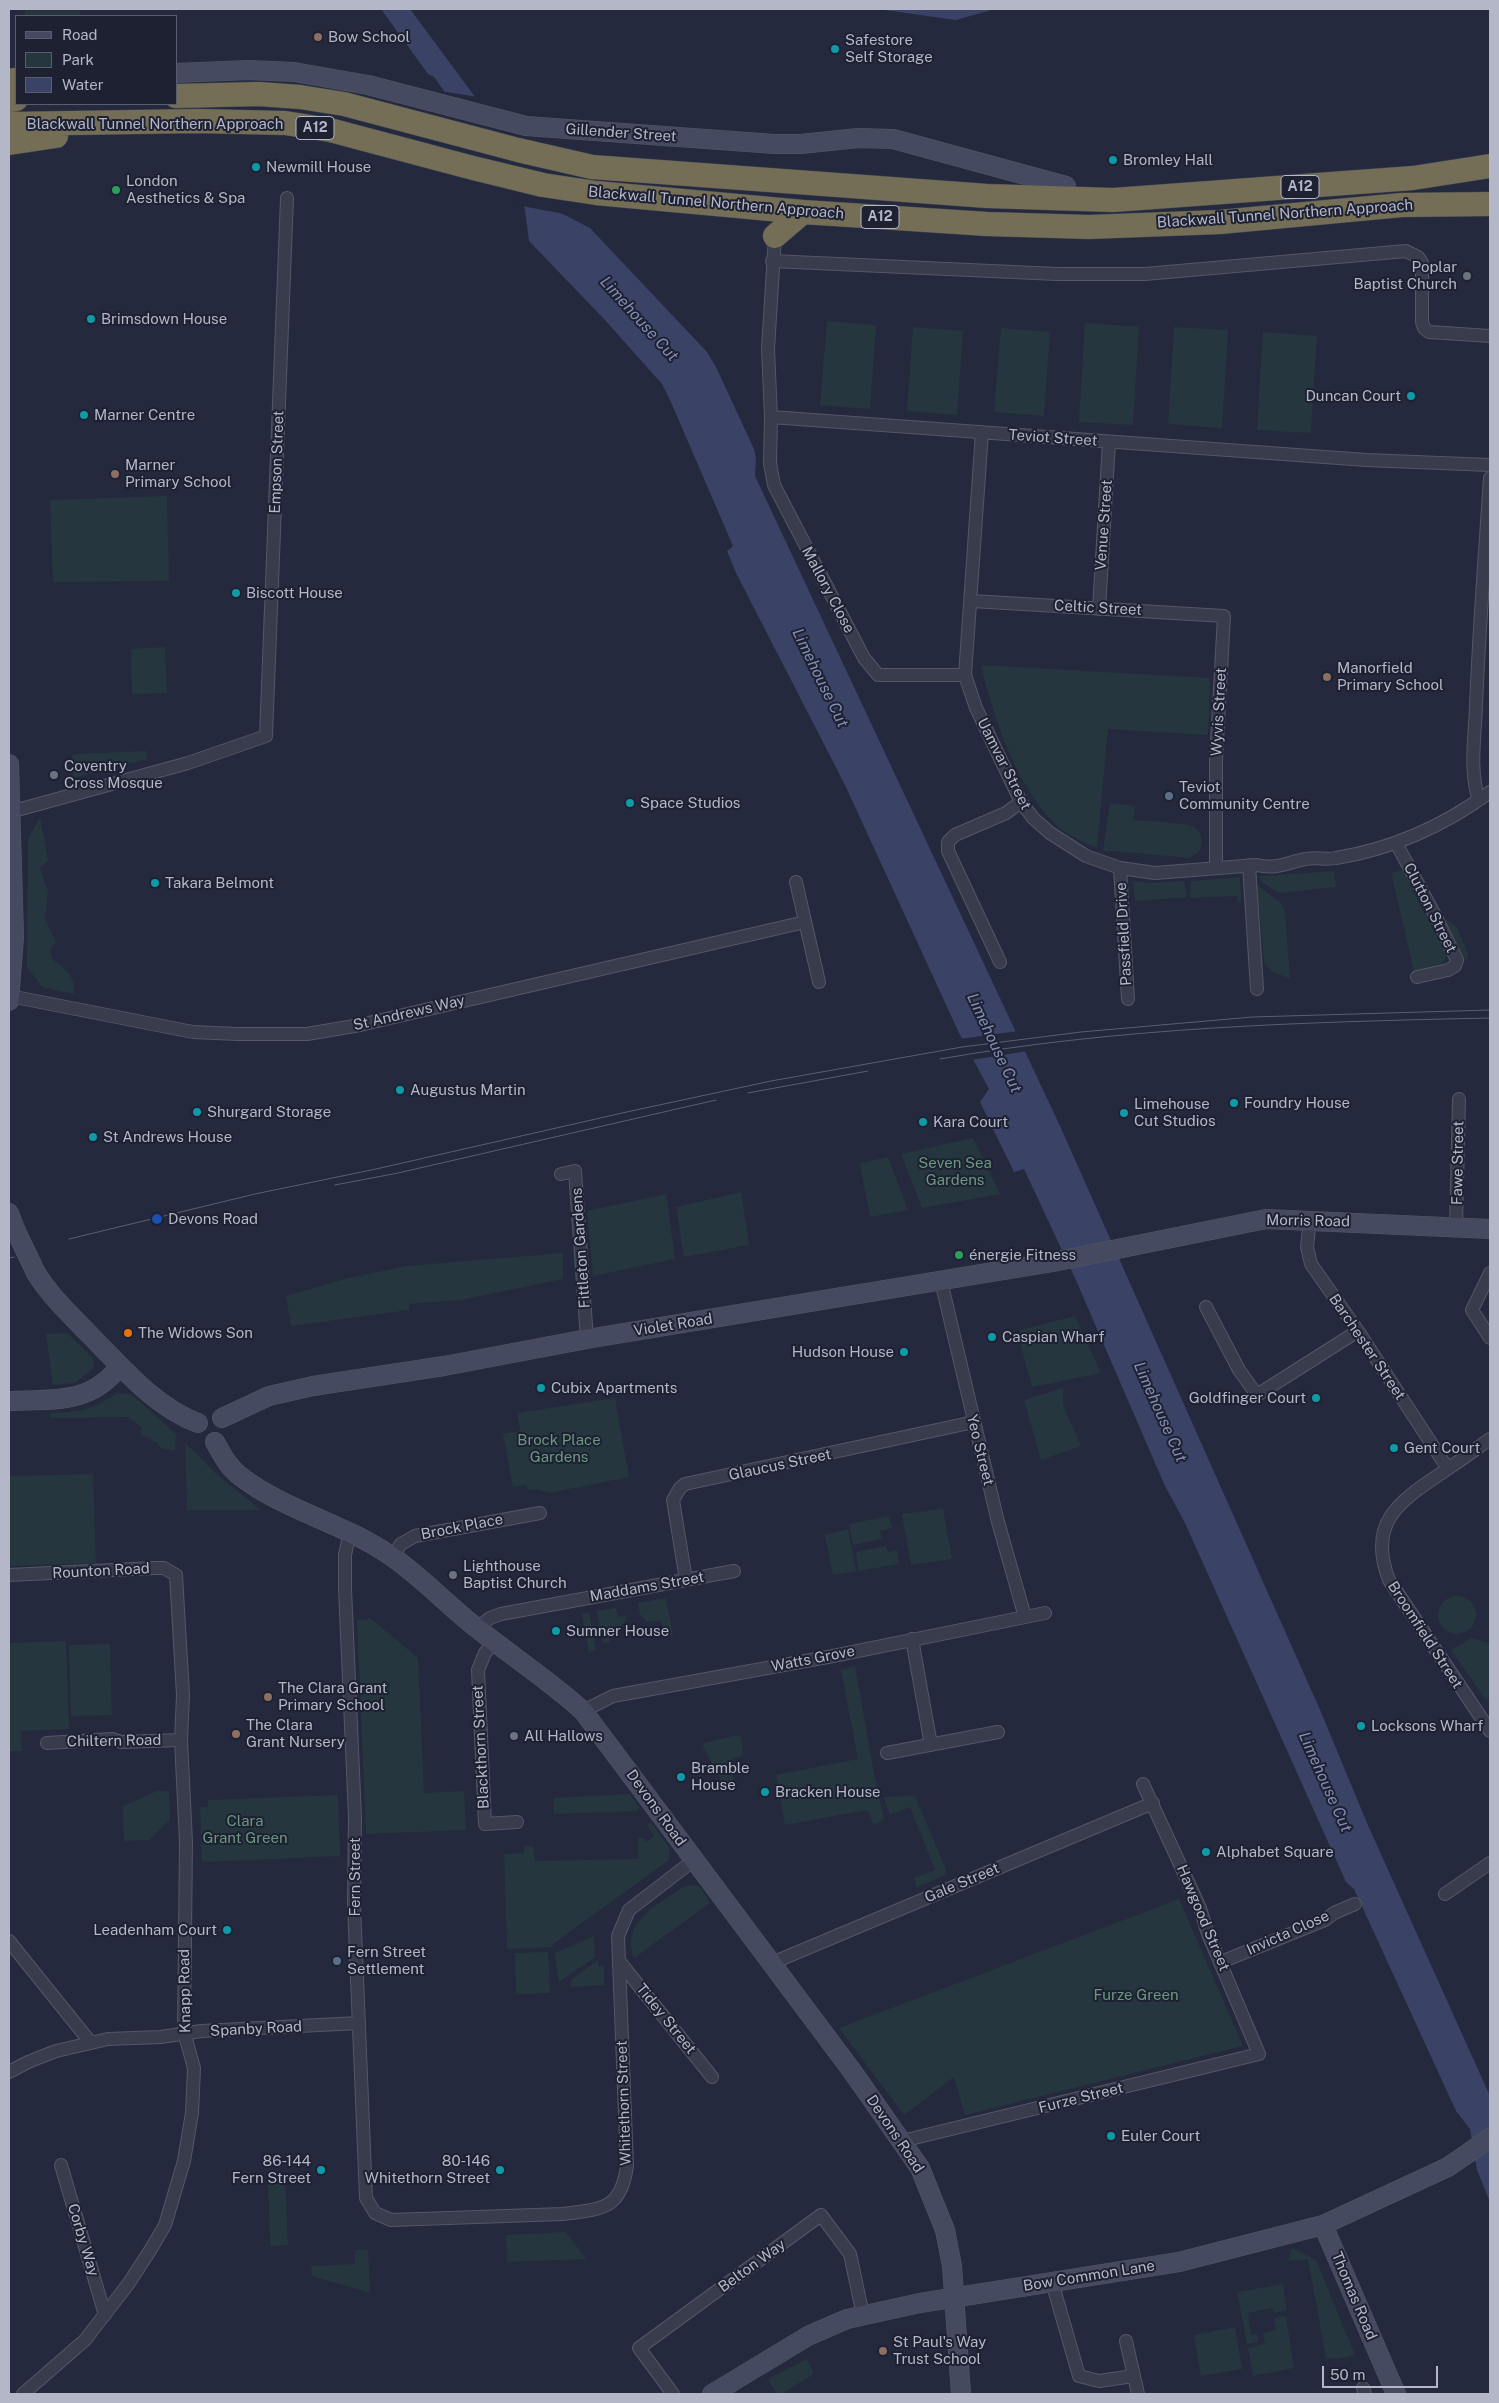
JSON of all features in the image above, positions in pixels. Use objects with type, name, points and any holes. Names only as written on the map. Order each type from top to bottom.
[{"type":"highway","name":"Blackwall Tunnel Northern Approach","points":[[178,96],[259,94],[300,97],[344,104],[454,134],[592,167],[987,196],[1113,200],[1413,178],[1490,166]]},
{"type":"highway","name":"Blackwall Tunnel Northern Approach","points":[[9,124],[198,121],[294,124],[368,138],[473,168],[543,184],[596,193],[803,212],[987,224],[1089,227],[1220,222],[1402,205],[1490,204]]},
{"type":"highway","points":[[9,143],[152,122]]},
{"type":"highway","points":[[1066,186],[1113,200]]},
{"type":"highway","points":[[775,236],[803,212]]},
{"type":"street","name":"Gillender Street","points":[[178,73],[248,70],[294,72],[368,85],[495,120],[526,126],[775,144],[801,144],[858,138],[893,139],[1066,186]]},
{"type":"street","name":"Empson Street","points":[[10,812],[188,763],[266,736],[287,198]]},
{"type":"street","points":[[771,417],[768,349],[775,236]]},
{"type":"street","points":[[772,261],[1057,274],[1145,274],[1406,251],[1418,257],[1422,263],[1422,322],[1424,328],[1429,332],[1490,336]]},
{"type":"street","name":"Teviot Street","points":[[771,417],[1366,460],[1490,465]]},
{"type":"street","name":"Mallory Close","points":[[771,417],[770,463],[774,485],[864,658],[878,675],[965,675]]},
{"type":"street","name":"Uamvar Street","points":[[982,432],[972,601],[965,675],[976,708],[1021,802],[1033,818],[1050,833],[1086,856],[1120,868],[1155,873],[1249,865],[1269,868],[1284,866],[1305,859],[1334,858],[1380,849],[1455,816],[1490,792]]},
{"type":"street","name":"Venue Street","points":[[1099,609],[1109,442]]},
{"type":"street","points":[[1479,800],[1475,783],[1480,603],[1490,478]]},
{"type":"street","name":"Celtic Street","points":[[972,601],[1224,616]]},
{"type":"street","name":"Wyvis Street","points":[[1216,868],[1216,760],[1224,616]]},
{"type":"street","points":[[9,764],[14,937],[9,999]]},
{"type":"street","points":[[1000,962],[948,851],[948,842],[954,835],[1006,813],[1021,802]]},
{"type":"street","name":"Clutton Street","points":[[1396,843],[1457,960],[1455,966],[1448,970],[1417,977]]},
{"type":"street","points":[[1249,865],[1257,989]]},
{"type":"street","name":"Passfield Drive","points":[[1120,868],[1128,1000]]},
{"type":"street","points":[[796,882],[819,982]]},
{"type":"street","name":"St Andrews Way","points":[[9,999],[193,1032],[307,1034],[360,1025],[805,922]]},
{"type":"street","name":"Fawe Street","points":[[1456,1227],[1459,1099]]},
{"type":"street","name":"Fittleton Gardens","points":[[561,1174],[581,1170],[587,1339]]},
{"type":"street","name":"Morris Road","points":[[1128,1248],[1266,1219],[1310,1219],[1490,1229]]},
{"type":"street","name":"Barchester Street","points":[[1310,1219],[1307,1247],[1310,1264],[1358,1331],[1448,1469]]},
{"type":"street","points":[[12,1221],[36,1273],[58,1303],[120,1366],[173,1412],[198,1423],[207,1414],[215,1414],[222,1418],[225,1432],[216,1442]]},
{"type":"street","name":"Violet Road","points":[[222,1418],[261,1399],[288,1392],[587,1339],[941,1281],[1128,1248]]},
{"type":"street","points":[[1490,1273],[1472,1310],[1490,1338]]},
{"type":"street","name":"Yeo Street","points":[[941,1281],[998,1522],[1025,1617]]},
{"type":"street","points":[[1206,1307],[1239,1370],[1256,1394],[1358,1331]]},
{"type":"street","points":[[9,1401],[74,1398],[86,1394],[109,1381],[120,1366]]},
{"type":"street","name":"Glaucus Street","points":[[686,1580],[673,1500],[680,1488],[685,1484],[974,1422]]},
{"type":"street","name":"Devons Road","points":[[198,1423],[197,1429],[203,1440],[216,1442],[227,1463],[239,1475],[285,1502],[350,1532],[392,1557],[476,1628],[541,1676],[583,1711],[648,1795],[694,1860],[772,1963],[920,2168],[945,2230],[956,2297],[961,2394]]},
{"type":"street","points":[[1448,1469],[1490,1438]]},
{"type":"street","name":"Broomfield Street","points":[[1448,1469],[1398,1504],[1383,1533],[1382,1558],[1389,1580],[1490,1731]]},
{"type":"street","name":"Brock Place","points":[[392,1557],[401,1544],[414,1536],[540,1513]]},
{"type":"street","name":"Fern Street","points":[[350,1532],[345,1555],[345,1608],[355,1817],[354,1904],[366,2198],[375,2213],[381,2217]]},
{"type":"street","name":"Rounton Road","points":[[9,1575],[164,1568],[176,1575],[178,1591]]},
{"type":"street","name":"Maddams Street","points":[[476,1628],[490,1618],[501,1614],[734,1571]]},
{"type":"street","name":"Knapp Road","points":[[23,2394],[75,2350],[105,2315],[151,2249],[165,2225],[188,2137],[194,2090],[194,2068],[184,2032],[186,1842],[181,1740],[183,1687],[178,1591]]},
{"type":"street","name":"Watts Grove","points":[[583,1711],[612,1696],[840,1654],[1045,1613]]},
{"type":"street","points":[[912,1639],[931,1745]]},
{"type":"street","name":"Blackthorn Street","points":[[494,1642],[485,1653],[478,1670],[485,1824],[517,1822]]},
{"type":"street","points":[[887,1753],[998,1732]]},
{"type":"street","name":"Chiltern Road","points":[[47,1743],[113,1739],[122,1742],[181,1740]]},
{"type":"street","name":"Hawgood Street","points":[[1143,1784],[1200,1908],[1208,1934],[1259,2054]]},
{"type":"street","name":"Gale Street","points":[[772,1963],[1153,1804]]},
{"type":"street","name":"Whitethorn Street","points":[[381,2217],[391,2220],[562,2214],[590,2210],[609,2204],[620,2195],[624,2185],[627,2166],[618,1936],[629,1910],[694,1860]]},
{"type":"street","points":[[1445,1894],[1490,1863]]},
{"type":"street","name":"Invicta Close","points":[[1221,1962],[1325,1920],[1334,1913],[1355,1904]]},
{"type":"street","points":[[9,1942],[91,2043]]},
{"type":"street","name":"Tidey Street","points":[[619,1962],[712,2077]]},
{"type":"street","name":"Spanby Road","points":[[9,2072],[28,2062],[56,2052],[108,2039],[161,2037],[184,2032],[359,2023]]},
{"type":"street","name":"Furze Street","points":[[902,2141],[1259,2054]]},
{"type":"street","name":"Bow Common Lane","points":[[712,2394],[808,2336],[832,2325],[862,2315],[956,2297],[1199,2258],[1323,2225],[1448,2167],[1490,2138]]},
{"type":"street","name":"Corby Way","points":[[60,2165],[105,2315]]},
{"type":"street","name":"Belton Way","points":[[673,2394],[639,2348],[821,2215],[850,2254],[862,2315]]},
{"type":"street","name":"Thomas Road","points":[[1323,2225],[1396,2394]]},
{"type":"street","points":[[1052,2282],[1080,2376],[1099,2381],[1134,2376]]},
{"type":"street","points":[[1126,2341],[1138,2394]]},
{"type":"green space","points":[[25,9],[80,9],[80,15],[25,15]]},
{"type":"green space","points":[[827,321],[876,325],[870,409],[820,405]]},
{"type":"green space","points":[[1085,323],[1139,327],[1133,425],[1079,422]]},
{"type":"green space","points":[[913,327],[963,331],[957,415],[907,411]]},
{"type":"green space","points":[[1174,327],[1228,330],[1222,428],[1168,424]]},
{"type":"green space","points":[[1001,328],[1050,332],[1044,416],[994,412]]},
{"type":"green space","points":[[1263,332],[1317,336],[1311,433],[1257,430]]},
{"type":"green space","points":[[167,496],[169,581],[53,582],[50,500]]},
{"type":"green space","points":[[165,647],[167,693],[132,694],[131,649]]},
{"type":"green space","points":[[981,665],[1210,678],[1208,735],[1108,729],[1097,848],[1064,831],[1048,817],[1034,798],[1010,755],[993,708]]},
{"type":"green space","points":[[146,751],[147,759],[73,778],[72,754]]},
{"type":"green space","points":[[1110,803],[1135,806],[1133,820],[1174,823],[1194,827],[1199,832],[1201,838],[1199,852],[1189,858],[1103,851]]},
{"type":"green space","points":[[40,817],[48,860],[40,869],[48,891],[45,919],[56,942],[50,950],[52,959],[65,969],[71,977],[74,994],[42,987],[27,967],[28,839]]},
{"type":"green space","points":[[1402,870],[1447,956],[1442,963],[1414,971],[1391,873]]},
{"type":"green space","points":[[1334,871],[1336,887],[1279,893],[1260,881],[1260,876]]},
{"type":"green space","points":[[1240,877],[1241,902],[1238,902],[1237,896],[1190,898],[1191,881]]},
{"type":"green space","points":[[1133,881],[1148,883],[1184,881],[1187,897],[1135,901]]},
{"type":"green space","points":[[1257,885],[1281,903],[1285,911],[1290,979],[1272,971],[1264,963]]},
{"type":"green space","points":[[1445,919],[1457,927],[1468,954],[1466,962]]},
{"type":"green space","name":"Seven Sea Gardens","points":[[973,1138],[1000,1194],[922,1208],[901,1154]]},
{"type":"green space","points":[[888,1157],[908,1210],[870,1217],[860,1163]]},
{"type":"green space","points":[[741,1192],[749,1245],[684,1257],[676,1207]]},
{"type":"green space","points":[[666,1194],[675,1259],[593,1276],[587,1211]]},
{"type":"green space","points":[[563,1253],[563,1279],[460,1300],[409,1304],[409,1310],[291,1326],[286,1296],[345,1279],[406,1266]]},
{"type":"green space","points":[[1075,1316],[1101,1373],[1032,1387],[1018,1334],[1020,1330]]},
{"type":"green space","points":[[67,1333],[93,1358],[94,1368],[75,1383],[53,1385],[46,1334]]},
{"type":"green space","points":[[1063,1388],[1063,1405],[1081,1446],[1041,1460],[1024,1400]]},
{"type":"green space","points":[[117,1393],[131,1394],[176,1434],[175,1451],[160,1448],[158,1443],[141,1435],[141,1427],[129,1417],[50,1418],[50,1413],[69,1412],[93,1407]]},
{"type":"green space","name":"Brock Place Gardens","points":[[615,1398],[629,1477],[549,1493],[536,1489],[528,1490],[526,1485],[513,1487],[503,1434],[520,1431],[517,1413]]},
{"type":"green space","points":[[185,1442],[215,1473],[261,1510],[187,1510]]},
{"type":"green space","points":[[93,1474],[96,1563],[9,1566],[9,1476]]},
{"type":"green space","points":[[943,1509],[952,1559],[911,1565],[902,1514]]},
{"type":"green space","points":[[889,1516],[892,1528],[880,1531],[882,1539],[853,1545],[849,1524]]},
{"type":"green space","points":[[848,1529],[856,1571],[833,1575],[825,1535]]},
{"type":"green space","points":[[886,1546],[888,1552],[897,1550],[899,1564],[859,1571],[856,1552]]},
{"type":"green space","points":[[1457,1596],[1471,1601],[1476,1615],[1471,1629],[1457,1634],[1443,1629],[1438,1615],[1443,1601]]},
{"type":"green space","points":[[666,1598],[673,1635],[665,1637],[661,1621],[646,1621],[640,1614],[638,1603]]},
{"type":"green space","points":[[616,1608],[618,1617],[627,1615],[625,1622],[615,1629],[608,1630],[610,1642],[603,1644],[597,1611]]},
{"type":"green space","points":[[589,1612],[596,1650],[589,1653],[582,1614]]},
{"type":"green space","points":[[369,1617],[418,1658],[424,1793],[464,1791],[466,1830],[366,1834],[357,1620],[366,1620]]},
{"type":"green space","points":[[1471,1638],[1490,1643],[1490,1697],[1486,1700],[1451,1650]]},
{"type":"green space","points":[[66,1641],[69,1729],[21,1731],[22,1751],[9,1751],[9,1643]]},
{"type":"green space","points":[[110,1644],[112,1715],[71,1716],[69,1645]]},
{"type":"green space","points":[[855,1666],[884,1819],[874,1825],[867,1810],[785,1825],[776,1775],[858,1759],[841,1670]]},
{"type":"green space","points":[[737,1735],[741,1737],[743,1754],[741,1757],[733,1758],[730,1763],[734,1781],[723,1783],[703,1747],[704,1743]]},
{"type":"green space","points":[[157,1791],[169,1791],[170,1820],[149,1840],[124,1841],[123,1806]]},
{"type":"green space","points":[[630,1794],[640,1808],[636,1811],[554,1814],[554,1798]]},
{"type":"green space","name":"Clara Grant Green","points":[[338,1795],[340,1856],[202,1862],[200,1807],[208,1807],[208,1800]]},
{"type":"green space","points":[[915,1796],[945,1867],[946,1875],[917,1887],[914,1878],[935,1870],[910,1807],[890,1815],[884,1797]]},
{"type":"green space","points":[[651,1822],[669,1847],[669,1860],[553,1944],[552,1947],[507,1949],[504,1854],[524,1853],[524,1846],[533,1846],[535,1861],[638,1859],[638,1838],[644,1838],[646,1842],[654,1836],[647,1825]]},
{"type":"green space","points":[[699,1886],[710,1903],[634,1958],[631,1945],[632,1934],[644,1915],[683,1887]]},
{"type":"green space","name":"Furze Green","points":[[1179,1899],[1243,2046],[965,2115],[954,2077],[904,2115],[839,2028]]},
{"type":"green space","points":[[594,1936],[595,1957],[559,1982],[555,1953]]},
{"type":"green space","points":[[548,1952],[550,1993],[516,1994],[515,1953]]},
{"type":"green space","points":[[598,1960],[598,1966],[604,1966],[604,1985],[571,1987],[571,1980]]},
{"type":"green space","points":[[285,2175],[288,2245],[270,2246],[268,2176]]},
{"type":"green space","points":[[566,2232],[586,2259],[507,2262],[506,2235]]},
{"type":"green space","points":[[1292,2248],[1316,2260],[1355,2355],[1338,2359],[1326,2358],[1308,2259],[1288,2261]]},
{"type":"green space","points":[[368,2249],[370,2293],[312,2276],[311,2266],[355,2264],[355,2250]]},
{"type":"green space","points":[[1283,2284],[1287,2310],[1274,2313],[1273,2308],[1248,2313],[1251,2335],[1257,2334],[1258,2342],[1247,2344],[1237,2292]]},
{"type":"green space","points":[[1286,2316],[1294,2368],[1253,2376],[1248,2348],[1265,2344],[1263,2333],[1276,2330],[1274,2318]]},
{"type":"green space","points":[[1235,2327],[1242,2369],[1201,2376],[1194,2335]]},
{"type":"green space","points":[[807,2359],[814,2374],[781,2394],[777,2394],[768,2379]]},
{"type":"water","name":"Limehouse Cut","points":[[381,9],[410,9],[561,213],[590,228],[707,352],[716,367],[754,449],[756,459],[755,476],[1060,1126],[1321,1712],[1367,1823],[1490,2096],[1490,2202],[1477,2170],[1470,2129],[1456,2111],[1354,1889],[1346,1882],[1185,1523],[1165,1486],[1075,1278],[1024,1169],[1014,1172],[980,1102],[989,1089],[959,1033],[845,785],[736,573],[727,551],[733,546],[662,384],[604,319],[529,241],[524,203],[434,77],[428,74]]},
{"type":"water","points":[[877,9],[995,9],[956,20]]},
{"type":"pier","points":[[440,91],[478,97],[565,214],[522,206]]},
{"type":"pier","points":[[1018,1031],[1028,1051],[971,1060],[960,1039]]},
{"type":"tram line","points":[[69,1239],[255,1194],[376,1169],[631,1111],[771,1081],[962,1047],[1081,1032],[1252,1017],[1490,1010]]},
{"type":"tram line","points":[[940,1059],[1008,1048],[1145,1033],[1283,1024],[1490,1018]]},
{"type":"tram line","points":[[748,1093],[868,1071]]},
{"type":"tram line","points":[[335,1185],[398,1173],[716,1100]]},
{"type":"tram line","points":[[9,1258],[14,1257]]},
{"type":"place","name":"Bow School","points":[[318,37]]},
{"type":"place","name":"Safestore Self Storage","points":[[835,49]]},
{"type":"place","name":"Bromley Hall","points":[[1113,160]]},
{"type":"place","name":"Newmill House","points":[[256,167]]},
{"type":"place","name":"London Aesthetics & Spa","points":[[116,190]]},
{"type":"place","name":"Poplar Baptist Church","points":[[1467,276]]},
{"type":"place","name":"Brimsdown House","points":[[91,319]]},
{"type":"place","name":"Duncan Court","points":[[1411,396]]},
{"type":"place","name":"Marner Centre","points":[[84,415]]},
{"type":"place","name":"Marner Primary School","points":[[115,474]]},
{"type":"place","name":"Biscott House","points":[[236,593]]},
{"type":"place","name":"Manorfield Primary School","points":[[1327,677]]},
{"type":"place","name":"Coventry Cross Mosque","points":[[54,775]]},
{"type":"place","name":"Teviot Community Centre","points":[[1169,796]]},
{"type":"place","name":"Space Studios","points":[[630,803]]},
{"type":"place","name":"Takara Belmont","points":[[155,883]]},
{"type":"place","name":"Augustus Martin","points":[[400,1090]]},
{"type":"place","name":"Foundry House","points":[[1234,1103]]},
{"type":"place","name":"Shurgard Storage","points":[[197,1112]]},
{"type":"place","name":"Limehouse Cut Studios","points":[[1124,1113]]},
{"type":"place","name":"Kara Court","points":[[923,1122]]},
{"type":"place","name":"St Andrews House","points":[[93,1137]]},
{"type":"place","name":"Devons Road","points":[[157,1219]]},
{"type":"place","name":"énergie Fitness","points":[[959,1255]]},
{"type":"place","name":"The Widows Son","points":[[128,1333]]},
{"type":"place","name":"Caspian Wharf","points":[[992,1337]]},
{"type":"place","name":"Hudson House","points":[[904,1352]]},
{"type":"place","name":"Cubix Apartments","points":[[541,1388]]},
{"type":"place","name":"Goldfinger Court","points":[[1316,1398]]},
{"type":"place","name":"Gent Court","points":[[1394,1448]]},
{"type":"place","name":"Lighthouse Baptist Church","points":[[453,1575]]},
{"type":"place","name":"Sumner House","points":[[556,1631]]},
{"type":"place","name":"The Clara Grant Primary School","points":[[268,1697]]},
{"type":"place","name":"Locksons Wharf","points":[[1361,1726]]},
{"type":"place","name":"The Clara Grant Nursery","points":[[236,1734]]},
{"type":"place","name":"All Hallows","points":[[514,1736]]},
{"type":"place","name":"Bramble House","points":[[681,1777]]},
{"type":"place","name":"Bracken House","points":[[765,1792]]},
{"type":"place","name":"Alphabet Square","points":[[1206,1852]]},
{"type":"place","name":"Leadenham Court","points":[[227,1930]]},
{"type":"place","name":"Fern Street Settlement","points":[[337,1961]]},
{"type":"place","name":"Euler Court","points":[[1111,2136]]},
{"type":"place","name":"86-144 Fern Street","points":[[321,2170]]},
{"type":"place","name":"80-146 Whitethorn Street","points":[[500,2170]]},
{"type":"place","name":"St Paul's Way Trust School","points":[[883,2351]]}]
